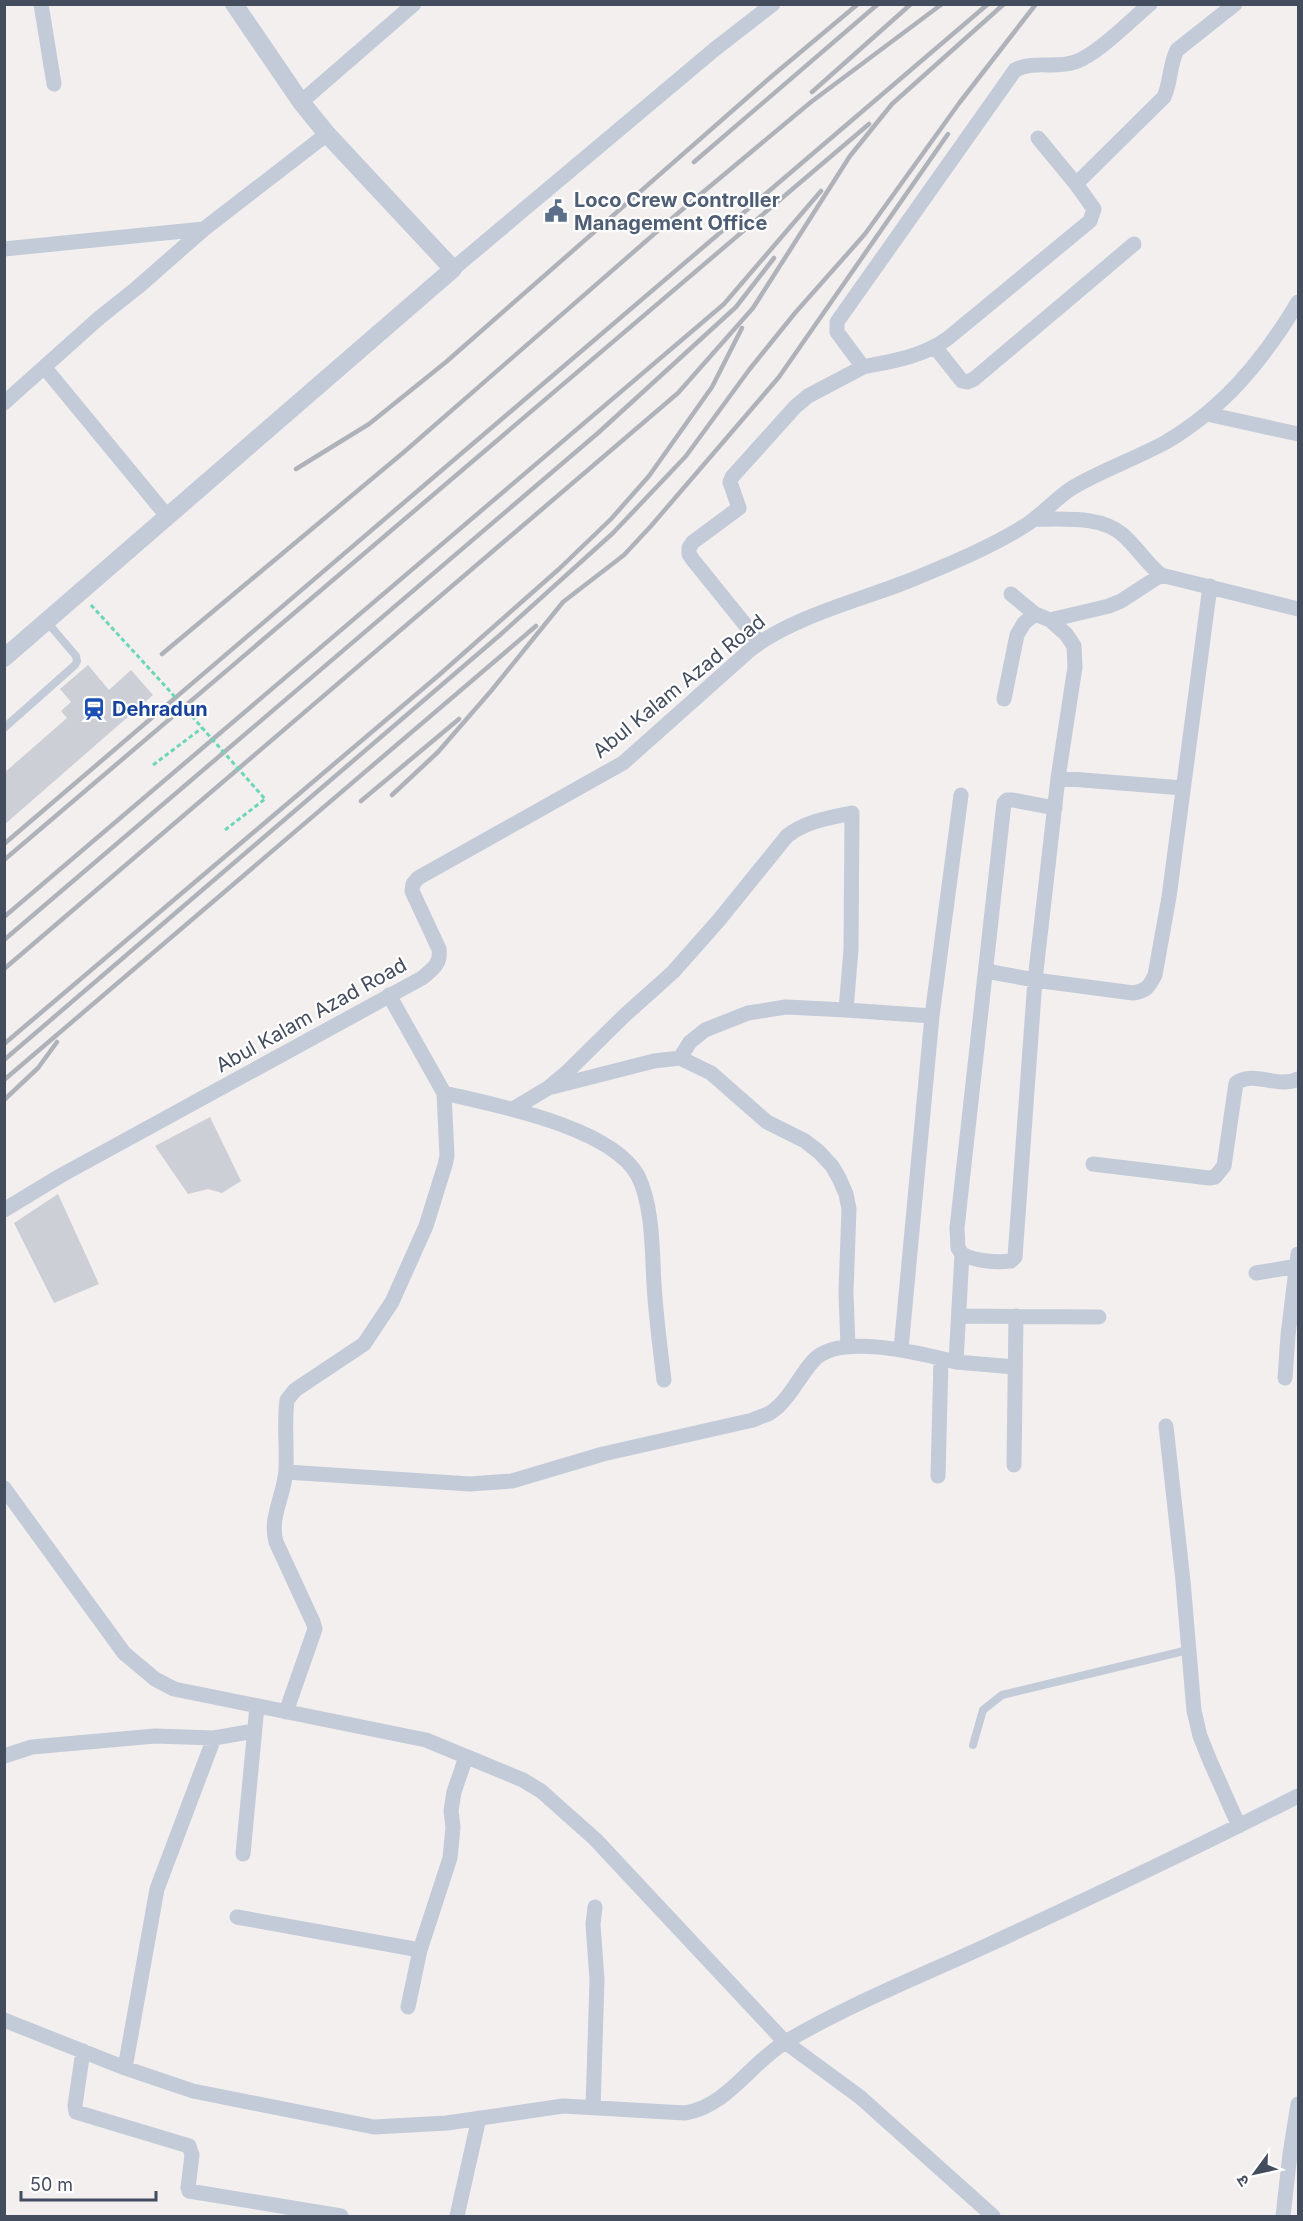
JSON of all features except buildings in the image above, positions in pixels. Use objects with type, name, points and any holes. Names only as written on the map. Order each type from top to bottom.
[{"type":"street","points":[[41,4],[54,84]]},
{"type":"street","points":[[234,4],[301,102],[327,134],[453,268]]},
{"type":"street","points":[[301,102],[414,4]]},
{"type":"street","points":[[4,658],[453,268],[715,49],[773,4]]},
{"type":"street","points":[[863,367],[837,332],[837,322],[1015,70],[1024,65],[1062,65],[1086,58],[1150,4]]},
{"type":"street","points":[[1076,184],[1164,97],[1177,50],[1236,4]]},
{"type":"street","points":[[4,403],[204,229],[327,134]]},
{"type":"street","points":[[760,643],[693,560],[688,548],[739,508],[730,482],[732,477],[795,407],[824,386],[863,367],[909,358],[935,347],[1090,221],[1094,209],[1038,138]]},
{"type":"street","points":[[4,249],[204,229]]},
{"type":"street","points":[[935,347],[962,381],[967,382],[974,379],[1134,244]]},
{"type":"street","name":"Abul Kalam Azad Road","points":[[4,1210],[60,1176],[422,978],[435,968],[440,959],[439,949],[412,891],[417,878],[623,763],[760,643],[784,628],[941,567],[1016,531],[1036,519],[1072,489],[1165,442],[1222,402],[1251,372],[1299,302]]},
{"type":"street","points":[[45,368],[167,516]]},
{"type":"street","points":[[1207,414],[1299,434]]},
{"type":"street","points":[[1036,519],[1097,521],[1121,533],[1150,567],[1161,575],[1299,609]]},
{"type":"street","points":[[1050,620],[1109,606],[1121,601],[1161,575]]},
{"type":"street","points":[[986,971],[1133,993],[1143,992],[1149,986],[1155,975],[1168,897],[1210,586]]},
{"type":"street","points":[[962,1254],[978,1260],[1006,1262],[1015,1257],[1035,980],[1058,778],[1075,667],[1074,646],[1066,634],[1050,620],[1035,614],[1011,594]]},
{"type":"street","points":[[1004,699],[1017,635],[1024,624],[1035,614]]},
{"type":"street","points":[[1058,778],[1183,788]]},
{"type":"street","points":[[901,1349],[932,1016],[961,795]]},
{"type":"street","points":[[956,1362],[962,1254],[957,1240],[961,1181],[1004,803],[1007,800],[1013,800],[1055,808]]},
{"type":"street","points":[[513,1109],[548,1088],[672,972],[719,920],[787,836],[797,828],[816,821],[852,813],[851,939],[846,1010]]},
{"type":"street","points":[[286,1712],[315,1629],[276,1542],[274,1532],[274,1521],[286,1472],[287,1400],[295,1390],[364,1344],[392,1302],[426,1226],[447,1156],[444,1093],[389,995]]},
{"type":"street","points":[[680,1058],[690,1042],[705,1030],[748,1013],[786,1007],[932,1016]]},
{"type":"street","points":[[548,1088],[654,1061],[680,1058],[711,1073],[767,1122],[805,1141],[832,1166],[846,1194],[849,1209],[846,1292],[848,1347]]},
{"type":"street","points":[[1093,1164],[1215,1177],[1224,1166],[1236,1083],[1249,1078],[1283,1083],[1291,1083],[1299,1079]]},
{"type":"street","points":[[444,1093],[530,1113],[607,1145],[636,1173],[642,1186],[650,1224],[657,1333],[664,1380]]},
{"type":"street","points":[[1256,1273],[1298,1262],[1288,1335],[1285,1378]]},
{"type":"street","points":[[959,1316],[1099,1317]]},
{"type":"street","points":[[1014,1465],[1016,1316]]},
{"type":"street","points":[[286,1472],[470,1484],[512,1481],[603,1454],[753,1420],[771,1412],[819,1355],[829,1350],[848,1347],[901,1349],[956,1362],[1015,1367]]},
{"type":"street","points":[[938,1476],[941,1359]]},
{"type":"street","points":[[1166,1426],[1194,1711],[1200,1736],[1239,1826]]},
{"type":"street","points":[[4,1488],[124,1653],[156,1679],[174,1689],[426,1740],[523,1780],[541,1791],[595,1839],[785,2042],[860,2097],[993,2217]]},
{"type":"street","points":[[243,1854],[257,1706]]},
{"type":"street","points":[[4,1756],[32,1747],[155,1736],[214,1738],[255,1731]]},
{"type":"street","points":[[125,2068],[157,1889],[214,1738]]},
{"type":"street","points":[[408,2007],[420,1950],[450,1858],[453,1827],[452,1801],[466,1757]]},
{"type":"street","points":[[4,2020],[125,2068],[193,2091],[374,2127],[447,2123],[563,2106],[685,2113],[700,2111],[720,2098],[785,2042],[861,2003],[1090,1898],[1299,1796]]},
{"type":"street","points":[[593,2108],[597,1980],[593,1924],[596,1907]]},
{"type":"street","points":[[237,1917],[420,1950]]},
{"type":"street","points":[[83,2051],[76,2112],[189,2146],[192,2155],[189,2191],[341,2217]]},
{"type":"street","points":[[1283,2217],[1290,2154],[1299,2104]]},
{"type":"street","points":[[457,2217],[479,2118]]},
{"type":"lane","points":[[4,728],[77,661],[76,656],[46,621]]},
{"type":"lane","points":[[973,1745],[983,1710],[1002,1695],[1188,1650]]},
{"type":"path","points":[[80,592],[265,799],[225,830]]},
{"type":"path","points":[[153,765],[201,728]]},
{"type":"railway","points":[[296,469],[369,424],[446,362],[772,76],[858,4]]},
{"type":"railway","points":[[694,162],[878,4]]},
{"type":"railway","points":[[812,92],[911,4]]},
{"type":"railway","points":[[162,654],[404,452],[684,208],[811,102],[942,4]]},
{"type":"railway","points":[[4,844],[988,4]]},
{"type":"railway","points":[[4,969],[678,393],[753,308],[850,156],[892,104],[1004,4]]},
{"type":"railway","points":[[4,1060],[500,635],[613,533],[686,456],[749,370],[795,313],[865,234],[960,102],[1036,4]]},
{"type":"railway","points":[[4,860],[869,124]]},
{"type":"railway","points":[[392,795],[438,752],[563,602],[624,555],[651,526],[779,377],[948,134]]},
{"type":"railway","points":[[4,917],[724,304],[821,191]]},
{"type":"railway","points":[[4,940],[598,433],[736,307],[774,258]]},
{"type":"railway","points":[[4,1044],[439,675],[559,569],[611,519],[649,476],[712,387],[742,328]]},
{"type":"railway","points":[[4,1080],[536,626]]},
{"type":"railway","points":[[361,801],[459,719]]},
{"type":"railway","points":[[4,1100],[38,1068],[57,1042]]},
{"type":"place","name":"Loco Crew Controller Management Office","points":[[556,211]]},
{"type":"place","name":"Dehradun","points":[[94,709]]}]
